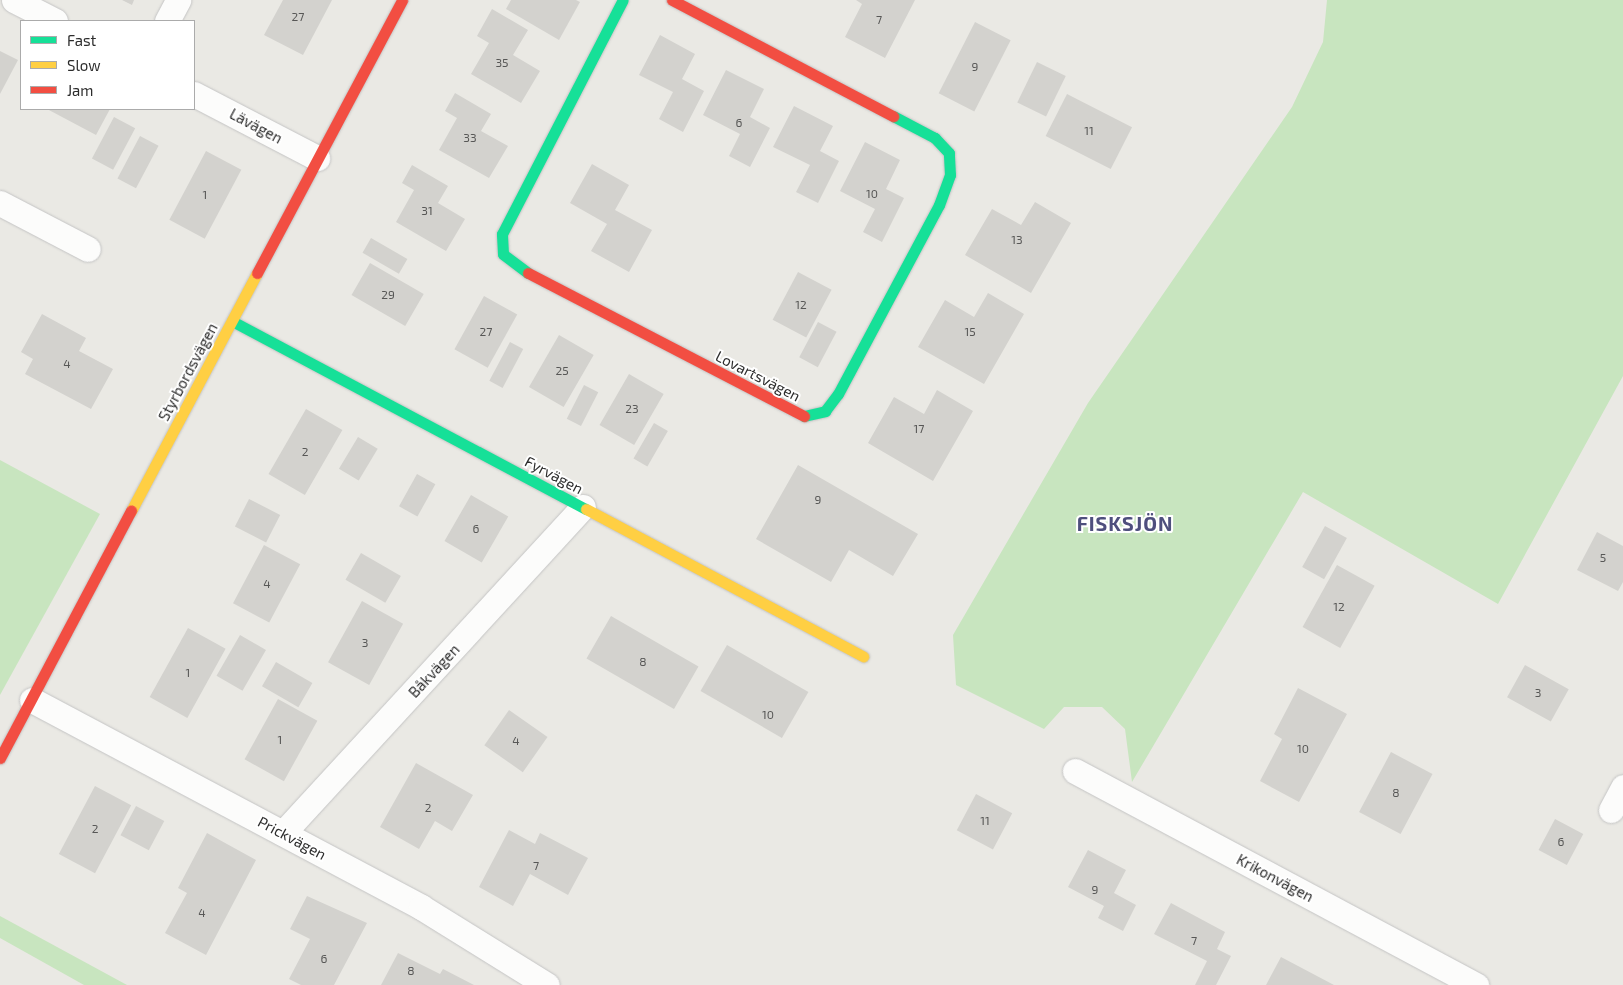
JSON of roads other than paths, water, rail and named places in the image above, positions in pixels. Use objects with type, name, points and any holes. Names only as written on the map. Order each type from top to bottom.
[{"type":"street","points":[[14,0],[53,20]]},
{"type":"street","points":[[167,20],[178,0]]},
{"type":"street","name":"Styrbordsvägen","points":[[0,758],[402,0]]},
{"type":"street","name":"Lovartsvägen","points":[[623,0],[512,211],[502,234],[502,254],[518,267],[774,403],[804,416],[825,411],[838,394],[939,205],[950,175],[949,153],[935,138],[672,0]]},
{"type":"street","name":"Lävägen","points":[[195,95],[317,158]]},
{"type":"street","points":[[0,203],[88,249]]},
{"type":"street","name":"Fyrvägen","points":[[232,321],[863,656]]},
{"type":"street","name":"Båkvägen","points":[[283,833],[582,507]]},
{"type":"street","name":"Prickvägen","points":[[32,700],[421,907],[547,985]]},
{"type":"street","name":"Krikonvägen","points":[[1075,771],[1476,985]]},
{"type":"street","points":[[1611,810],[1623,787]]},
{"type":"district","name":"FISKSJÖN","points":[[1125,523]]}]
